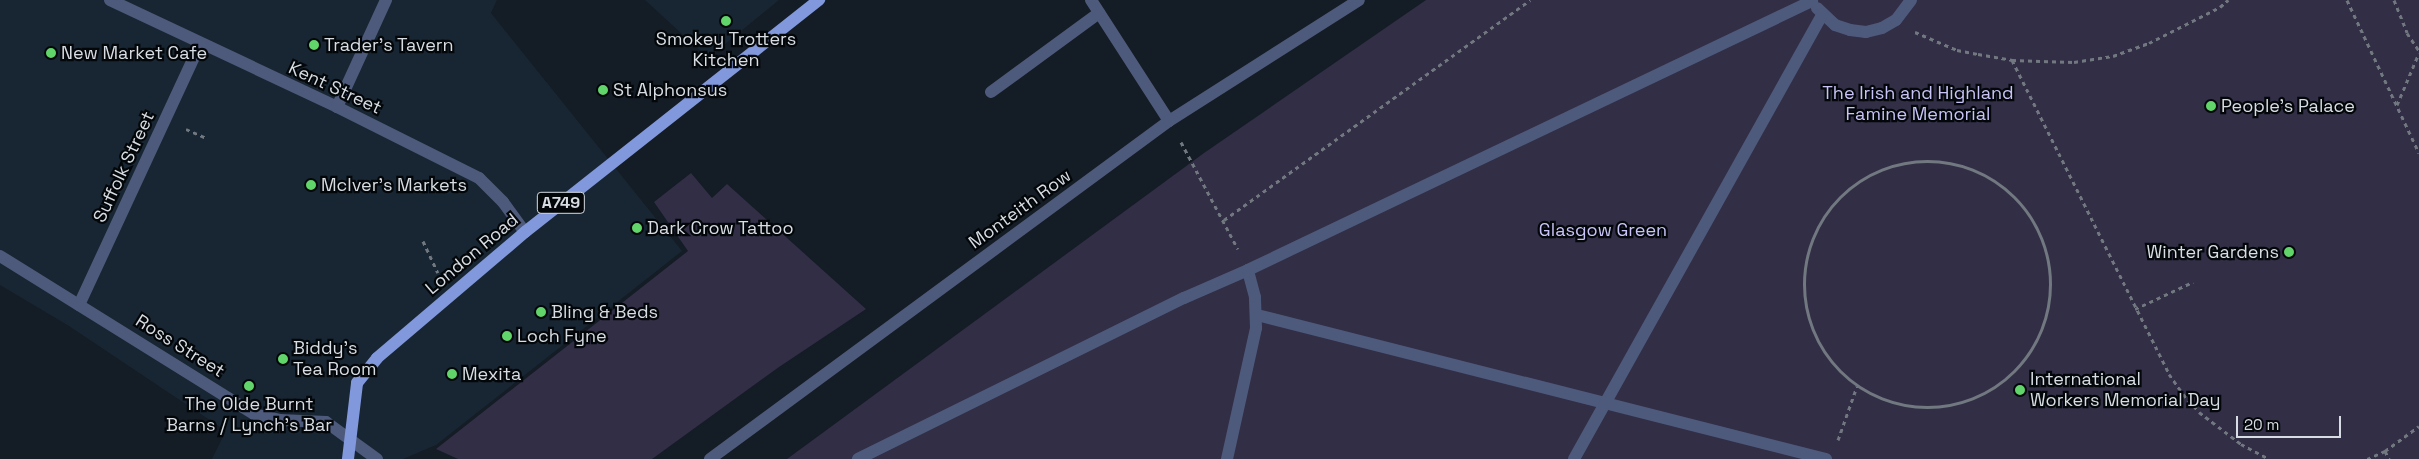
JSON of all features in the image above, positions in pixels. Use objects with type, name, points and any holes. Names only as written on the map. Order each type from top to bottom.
[{"type":"main road","name":"London Road","points":[[348,459],[357,383],[376,358],[524,232],[819,0]]},
{"type":"street","name":"Kent Street","points":[[110,0],[135,5],[200,44],[337,107],[479,178],[503,202],[524,232]]},
{"type":"street","points":[[337,107],[386,0]]},
{"type":"street","points":[[1090,0],[1169,121]]},
{"type":"street","name":"Monteith Row","points":[[710,459],[1169,121],[1359,0]]},
{"type":"street","points":[[858,459],[1184,298],[1248,270],[1812,0],[1822,15],[1834,25],[1866,32],[1882,28],[1896,20],[1911,0]]},
{"type":"street","points":[[991,92],[1099,13]]},
{"type":"street","points":[[1574,459],[1603,404],[1822,15]]},
{"type":"street","name":"Suffolk Street","points":[[79,305],[200,44]]},
{"type":"street","name":"Ross Street","points":[[0,256],[254,414],[279,420],[326,422],[350,437],[376,459]]},
{"type":"street","points":[[1227,459],[1254,344],[1257,315],[1248,270]]},
{"type":"street","points":[[1257,315],[1826,459]]},
{"type":"path","points":[[1224,220],[1530,0]]},
{"type":"path","points":[[1896,20],[1915,32],[1950,48],[2012,60],[2074,62],[2113,56],[2149,43],[2220,7],[2228,0]]},
{"type":"path","points":[[2347,0],[2419,153]]},
{"type":"path","points":[[2394,0],[2406,33],[2419,52],[2397,105]]},
{"type":"path","points":[[2012,60],[2157,355],[2183,394],[2199,412],[2241,444],[2270,459]]},
{"type":"path","points":[[1169,121],[1224,220],[1248,270]]},
{"type":"path","points":[[1936,160],[1968,166],[1996,181],[2021,202],[2038,229],[2049,259],[2051,282],[2048,310],[2032,350],[2016,369],[1997,386],[1976,398],[1952,405],[1927,407],[1902,405],[1879,398],[1857,386],[1833,364],[1816,337],[1806,306],[1806,266],[1811,242],[1825,214],[1847,190],[1873,172],[1904,162],[1936,160]]},
{"type":"path","points":[[423,241],[448,296]]},
{"type":"path","points":[[2135,309],[2192,282]]},
{"type":"path","points":[[1837,441],[1857,386]]},
{"type":"path","points":[[2367,459],[2406,438],[2419,426]]},
{"type":"path","points":[[2385,451],[2389,459]]},
{"type":"shaded area","points":[[0,0],[497,0],[491,13],[682,251],[436,445],[403,459],[212,459],[226,431],[69,326],[0,285]]},
{"type":"shaded area","points":[[645,0],[779,0],[708,58]]},
{"type":"green space","name":"Glasgow Green","points":[[1426,0],[2419,0],[2419,459],[787,459],[1204,153]]},
{"type":"green space","points":[[691,173],[712,198],[727,184],[866,309],[779,367],[652,459],[458,459],[436,449],[688,251],[654,202]]},
{"type":"place","name":"Smokey Trotters Kitchen","points":[[726,21]]},
{"type":"place","name":"Trader's Tavern","points":[[314,45]]},
{"type":"place","name":"New Market Cafe","points":[[51,53]]},
{"type":"place","name":"St Alphonsus","points":[[603,90]]},
{"type":"place","name":"People's Palace","points":[[2211,106]]},
{"type":"place","name":"McIver's Markets","points":[[311,185]]},
{"type":"place","name":"Dark Crow Tattoo","points":[[637,228]]},
{"type":"place","name":"Winter Gardens","points":[[2289,252]]},
{"type":"place","name":"Bling & Beds","points":[[541,312]]},
{"type":"place","name":"Loch Fyne","points":[[507,336]]},
{"type":"place","name":"Biddy's Tea Room","points":[[283,359]]},
{"type":"place","name":"Mexita","points":[[452,374]]},
{"type":"place","name":"The Olde Burnt Barns / Lynch's Bar","points":[[249,386]]},
{"type":"place","name":"International Workers Memorial Day","points":[[2020,390]]},
{"type":"park label","name":"The Irish and Highland Famine Memorial","points":[[1918,104]]}]
